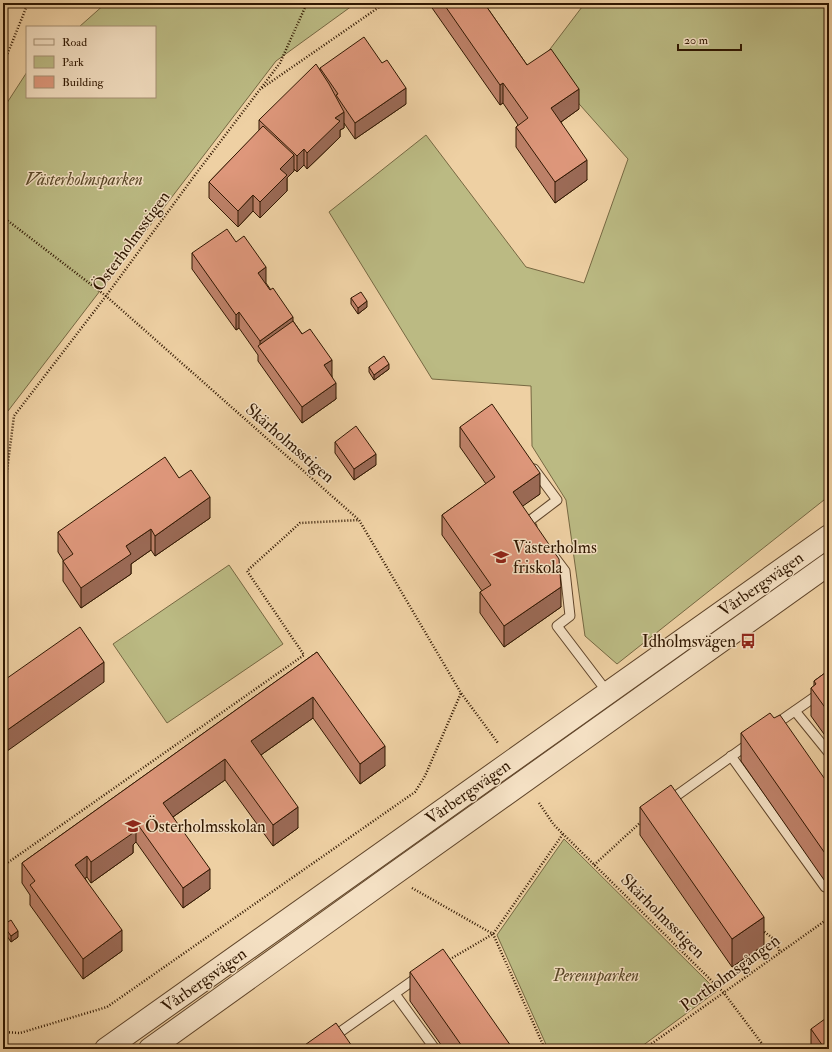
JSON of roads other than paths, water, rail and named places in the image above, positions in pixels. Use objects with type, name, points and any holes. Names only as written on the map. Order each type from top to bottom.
[{"type":"street","name":"Vårbergsvägen","points":[[106,1049],[829,536]]},
{"type":"street","name":"Vårbergsvägen","points":[[150,1049],[829,564]]},
{"type":"lane","points":[[530,464],[557,500],[528,522],[537,534]]},
{"type":"lane","points":[[546,546],[565,571],[570,616],[557,626],[608,693]]},
{"type":"lane","points":[[647,817],[672,804],[731,756],[829,687]]},
{"type":"lane","points":[[795,711],[829,754]]},
{"type":"lane","points":[[731,756],[825,887]]},
{"type":"lane","points":[[316,1049],[418,977]]},
{"type":"lane","points":[[395,994],[435,1049]]},
{"type":"place","name":"Västerholms friskola","points":[[501,557]]},
{"type":"place","name":"Idholmsvägen","points":[[748,641]]},
{"type":"place","name":"Österholmsskolan","points":[[133,826]]},
{"type":"park label","name":"Västerholmsparken","points":[[84,179]]},
{"type":"park label","name":"Perennparken","points":[[596,975]]}]
